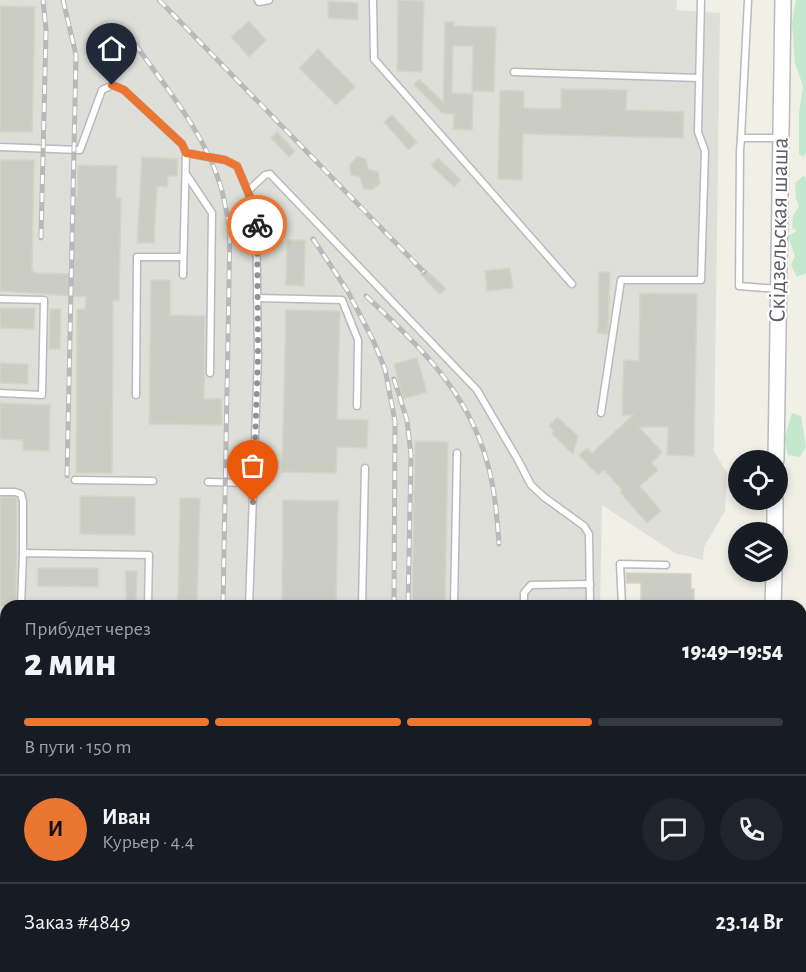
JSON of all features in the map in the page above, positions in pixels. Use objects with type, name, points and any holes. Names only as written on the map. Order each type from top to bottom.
[{"type":"street","name":"Скідзельская шаша","points":[[776,450],[783,0]]},
{"type":"street","points":[[773,600],[774,582]]},
{"type":"lane","points":[[258,0],[259,2],[269,0]]},
{"type":"lane","points":[[373,0],[374,59],[572,284]]},
{"type":"lane","points":[[601,412],[621,279],[701,280],[705,151],[698,132],[700,0]]},
{"type":"lane","points":[[748,0],[741,138],[739,286],[778,289]]},
{"type":"lane","points":[[513,72],[699,78]]},
{"type":"lane","points":[[0,147],[80,150],[102,90],[112,85],[124,90],[182,144],[186,153],[183,275]]},
{"type":"lane","points":[[741,138],[781,138]]},
{"type":"lane","points":[[186,153],[225,160],[237,166],[256,211],[258,355],[249,600]]},
{"type":"lane","points":[[186,174],[212,213],[210,374]]},
{"type":"lane","points":[[248,191],[265,175],[270,174],[477,390],[519,460],[531,485],[584,526],[589,534],[590,600]]},
{"type":"lane","points":[[136,395],[137,257],[183,257]]},
{"type":"lane","points":[[257,298],[342,300],[358,340],[357,406]]},
{"type":"lane","points":[[0,299],[44,300],[42,395],[0,393]]},
{"type":"lane","points":[[454,600],[457,453]]},
{"type":"lane","points":[[362,600],[365,468]]},
{"type":"lane","points":[[75,480],[153,481]]},
{"type":"lane","points":[[208,482],[254,483]]},
{"type":"lane","points":[[0,492],[21,494],[23,501],[21,600]]},
{"type":"lane","points":[[23,553],[149,555],[148,600]]},
{"type":"lane","points":[[622,600],[620,564],[666,565]]},
{"type":"lane","points":[[524,600],[524,593],[531,585],[590,584]]},
{"type":"shaded area","points":[[0,0],[677,0],[676,10],[720,13],[714,451],[727,473],[725,511],[704,547],[703,560],[675,553],[602,505],[600,600],[0,600]]},
{"type":"green space","points":[[796,0],[806,0],[806,153],[804,157],[799,154],[799,113],[803,86],[795,63],[792,23]]},
{"type":"green space","points":[[803,176],[806,177],[806,273],[797,277],[791,265],[795,256],[788,236],[797,231],[792,228],[793,216],[799,206],[795,183]]},
{"type":"green space","points":[[792,413],[801,416],[806,447],[800,457],[788,455],[784,440]]},
{"type":"building","points":[[398,0],[424,1],[422,72],[397,71]]},
{"type":"building","points":[[328,1],[358,3],[358,20],[328,18]]},
{"type":"building","points":[[0,6],[35,7],[32,132],[0,132]]},
{"type":"building","points":[[249,21],[266,40],[249,57],[231,37]]},
{"type":"building","points":[[445,22],[454,22],[454,26],[496,27],[494,92],[472,91],[473,46],[453,46],[452,93],[473,94],[472,130],[453,129],[454,114],[442,113],[414,85],[419,79],[443,102]]},
{"type":"building","points":[[318,49],[355,87],[336,105],[299,68]]},
{"type":"building","points":[[122,51],[122,66],[94,67],[94,52]]},
{"type":"building","points":[[561,89],[627,90],[626,110],[684,112],[683,138],[523,134],[522,180],[498,179],[500,90],[524,91],[524,108],[561,109]]},
{"type":"building","points":[[392,115],[417,142],[409,150],[384,122]]},
{"type":"building","points":[[277,132],[295,151],[289,157],[271,138]]},
{"type":"building","points":[[357,156],[366,159],[368,169],[378,172],[380,183],[372,190],[363,188],[360,177],[351,175],[350,165]]},
{"type":"building","points":[[142,157],[178,159],[177,176],[168,176],[167,187],[157,186],[154,243],[137,243]]},
{"type":"building","points":[[438,158],[461,180],[454,187],[431,165]]},
{"type":"building","points":[[0,160],[34,160],[32,271],[37,273],[73,274],[74,197],[77,197],[78,165],[117,166],[116,198],[121,198],[119,301],[113,301],[112,473],[76,473],[77,309],[85,309],[86,297],[0,291]]},
{"type":"building","points":[[287,240],[305,240],[304,286],[286,285]]},
{"type":"building","points":[[510,268],[513,288],[487,291],[485,271]]},
{"type":"building","points":[[426,270],[446,289],[440,295],[421,275]]},
{"type":"building","points":[[599,272],[610,272],[608,334],[598,333]]},
{"type":"building","points":[[151,280],[170,280],[170,315],[205,316],[204,399],[222,399],[222,425],[149,424]]},
{"type":"building","points":[[640,293],[697,294],[694,456],[667,455],[668,427],[639,427],[662,452],[652,463],[658,470],[640,486],[661,511],[647,523],[604,470],[598,475],[579,455],[587,448],[592,453],[633,415],[622,415],[624,360],[639,361]]},
{"type":"building","points":[[0,308],[35,308],[34,329],[0,328]]},
{"type":"building","points":[[50,309],[61,309],[60,349],[49,349]]},
{"type":"building","points":[[286,310],[340,311],[337,419],[368,420],[367,448],[337,447],[336,473],[282,472]]},
{"type":"building","points":[[417,358],[427,392],[403,399],[394,364]]},
{"type":"building","points":[[0,363],[28,364],[28,384],[0,383]]},
{"type":"building","points":[[0,403],[50,405],[49,451],[23,450],[23,440],[0,439]]},
{"type":"building","points":[[557,417],[578,436],[573,454],[552,434],[554,431],[549,426]]},
{"type":"building","points":[[415,441],[448,442],[445,600],[412,600]]},
{"type":"building","points":[[80,496],[135,497],[135,535],[80,534]]},
{"type":"building","points":[[0,497],[14,497],[17,500],[16,600],[0,600]]},
{"type":"building","points":[[180,498],[200,498],[197,600],[178,600]]},
{"type":"building","points":[[283,500],[338,501],[336,600],[282,600]]},
{"type":"building","points":[[38,568],[98,568],[98,587],[38,586]]},
{"type":"building","points":[[126,571],[137,571],[136,600],[126,600]]},
{"type":"building","points":[[626,573],[691,574],[694,600],[641,600],[641,583],[626,583]]},
{"type":"railway","points":[[41,238],[46,30],[43,0]]},
{"type":"railway","points":[[63,0],[76,55],[67,476]]},
{"type":"railway","points":[[159,0],[424,272]]},
{"type":"railway","points":[[135,44],[173,96],[207,151],[222,191],[230,228],[223,600]]},
{"type":"railway","points":[[313,239],[347,290],[385,369],[395,421],[394,600]]},
{"type":"railway","points":[[366,296],[422,351],[454,391],[467,413],[478,436],[490,472],[499,544]]},
{"type":"railway","points":[[394,379],[407,420],[411,455],[408,600]]},
{"type":"way so far","points":[[253,502],[258,355],[257,225]]},
{"type":"route","points":[[112,85],[124,90],[182,144],[186,153],[225,160],[237,166],[256,211],[257,225]]}]
